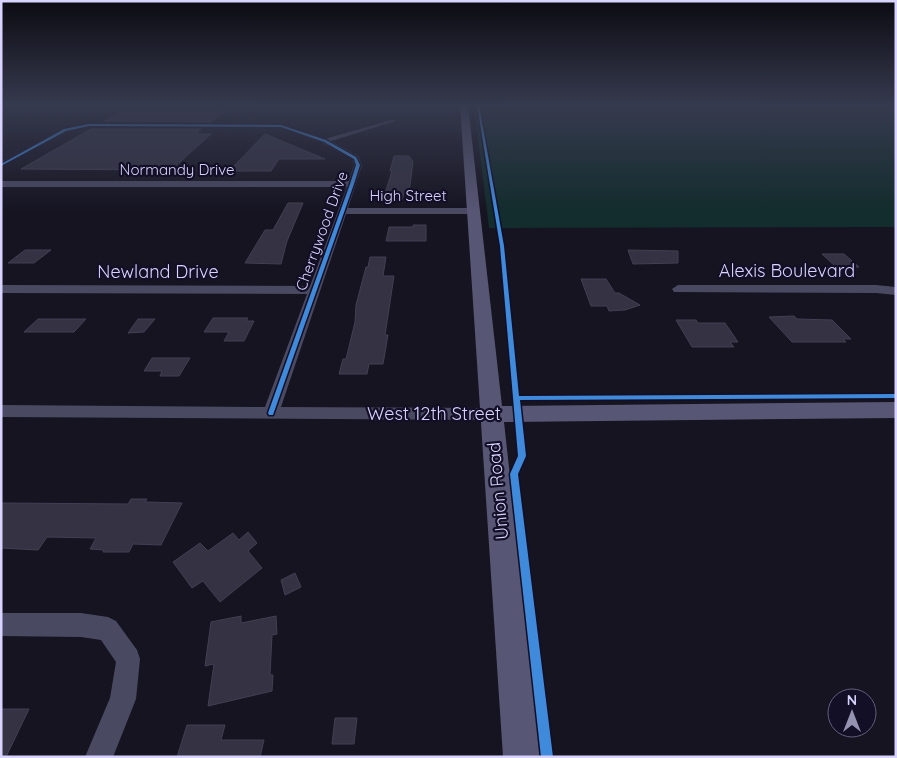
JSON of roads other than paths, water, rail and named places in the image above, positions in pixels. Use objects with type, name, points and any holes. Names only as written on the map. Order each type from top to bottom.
[{"type":"main road","name":"Union Road","points":[[467,140],[522,757]]},
{"type":"main road","name":"West 12th Street","points":[[491,414],[896,410]]},
{"type":"street","name":"Cherrywood Drive","points":[[1,165],[46,140]]},
{"type":"street","name":"Cherrywood Drive","points":[[271,414],[343,211],[358,161],[348,152],[325,141]]},
{"type":"street","name":"Normandy Drive","points":[[1,184],[352,184]]},
{"type":"street","name":"High Street","points":[[343,211],[474,212]]},
{"type":"street","name":"Newland Drive","points":[[1,289],[314,290]]},
{"type":"street","name":"Alexis Boulevard","points":[[678,289],[876,289],[896,291]]},
{"type":"street","name":"West 12th Street","points":[[1,411],[491,414]]},
{"type":"street","points":[[1,624],[81,625],[108,629],[128,659],[123,699],[99,757]]}]
